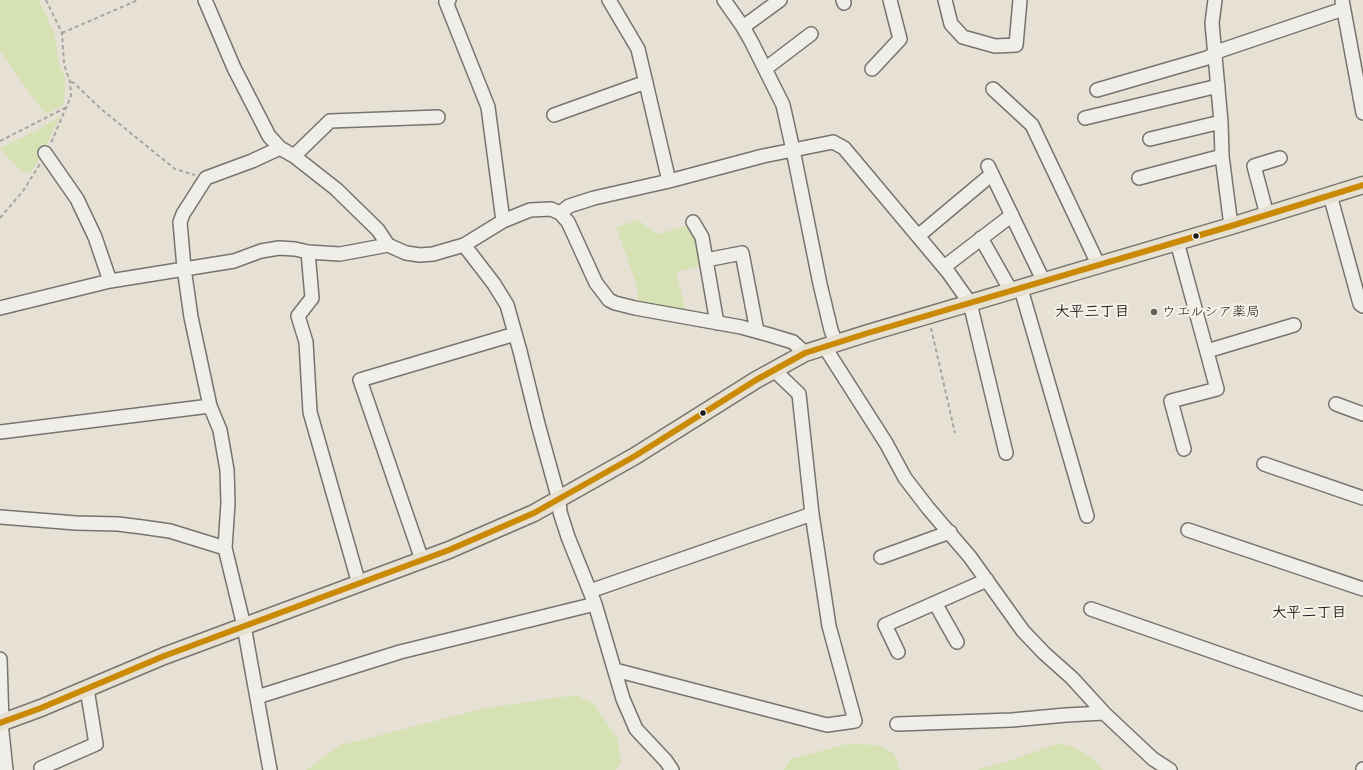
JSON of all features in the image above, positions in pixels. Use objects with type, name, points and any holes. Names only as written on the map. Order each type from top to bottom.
[{"type":"main road","points":[[1,723],[87,689],[164,656],[422,560],[534,513],[635,456],[774,370],[805,353],[928,315],[1099,266],[1363,185]]},
{"type":"street","points":[[205,0],[234,68],[269,136],[280,148],[294,156],[336,188],[378,230],[388,245],[406,253],[420,255],[433,254],[464,244],[503,221],[530,210],[551,209],[560,212],[568,222],[596,282],[609,300],[635,308],[717,323],[782,338],[793,342],[805,353]]},
{"type":"street","points":[[449,0],[446,2],[488,107],[503,221]]},
{"type":"street","points":[[609,0],[638,49],[669,181]]},
{"type":"street","points":[[724,0],[743,27],[783,105],[831,330],[830,345],[905,478],[928,508],[950,532],[987,580],[1023,631],[1153,760],[1170,770]]},
{"type":"street","points":[[743,27],[780,0]]},
{"type":"street","points":[[872,69],[900,39],[890,0]]},
{"type":"street","points":[[945,0],[951,24],[963,37],[995,46],[1016,45],[1020,0]]},
{"type":"street","points":[[1215,0],[1212,23],[1216,54],[1222,156],[1231,226]]},
{"type":"street","points":[[1097,90],[1207,58],[1222,50],[1342,4],[1363,113]]},
{"type":"street","points":[[765,69],[811,34]]},
{"type":"street","points":[[554,115],[646,82]]},
{"type":"street","points":[[1085,118],[1218,86]]},
{"type":"street","points":[[993,89],[1032,125],[1099,266]]},
{"type":"street","points":[[294,156],[330,121],[438,117]]},
{"type":"street","points":[[1150,139],[1221,122]]},
{"type":"street","points":[[560,212],[569,206],[594,198],[669,181],[763,156],[833,142],[844,148],[944,267],[970,303],[1006,453]]},
{"type":"street","points":[[270,770],[244,626],[225,548],[228,503],[227,470],[220,430],[210,406],[191,317],[184,268],[180,222],[183,214],[206,178],[252,161],[280,148]]},
{"type":"street","points":[[45,153],[77,199],[95,237],[110,281]]},
{"type":"street","points":[[1139,178],[1222,156]]},
{"type":"street","points":[[1267,215],[1254,166],[1280,158]]},
{"type":"street","points":[[918,236],[990,170],[1044,282]]},
{"type":"street","points":[[1330,195],[1360,304],[1363,306]]},
{"type":"street","points":[[944,267],[1012,215]]},
{"type":"street","points":[[693,222],[702,237],[717,323]]},
{"type":"street","points":[[981,238],[1016,290],[1087,516]]},
{"type":"street","points":[[1177,242],[1217,389],[1171,401],[1184,448]]},
{"type":"street","points":[[464,244],[494,284],[507,305],[559,500],[560,512],[568,537],[595,604],[623,699],[636,729],[666,761],[672,770]]},
{"type":"street","points":[[0,308],[110,281],[234,261],[261,251],[279,248],[340,254],[388,245]]},
{"type":"street","points":[[308,252],[312,298],[298,316],[306,342],[310,412],[359,584]]},
{"type":"street","points":[[706,260],[742,253],[757,332]]},
{"type":"street","points":[[1207,351],[1294,324]]},
{"type":"street","points":[[422,560],[360,380],[515,334]]},
{"type":"street","points":[[615,670],[827,725],[855,721],[829,626],[812,514],[799,394],[774,370]]},
{"type":"street","points":[[1336,404],[1363,414]]},
{"type":"street","points":[[0,432],[210,406]]},
{"type":"street","points":[[1264,464],[1363,498]]},
{"type":"street","points":[[590,591],[812,514]]},
{"type":"street","points":[[0,517],[136,526],[170,532],[225,548]]},
{"type":"street","points":[[1188,530],[1363,589]]},
{"type":"street","points":[[881,557],[950,532]]},
{"type":"street","points":[[898,652],[885,625],[987,580]]},
{"type":"street","points":[[935,603],[957,642]]},
{"type":"street","points":[[257,696],[400,652],[595,604]]},
{"type":"street","points":[[1091,609],[1363,704]]},
{"type":"street","points":[[0,659],[1,723],[6,770]]},
{"type":"street","points":[[41,768],[96,744],[87,689]]},
{"type":"street","points":[[898,724],[1012,720],[1104,713]]},
{"type":"path","points":[[0,218],[23,191],[37,170],[71,96],[70,82],[64,64],[62,33],[46,0]]},
{"type":"path","points":[[62,33],[138,0]]},
{"type":"path","points":[[70,82],[74,83],[100,109],[175,169],[206,178]]},
{"type":"path","points":[[0,141],[67,107]]},
{"type":"path","points":[[928,315],[955,433]]},
{"type":"green space","points":[[0,0],[39,0],[55,36],[59,64],[65,78],[65,96],[62,106],[49,113],[44,113],[0,51]]},
{"type":"green space","points":[[60,116],[41,157],[30,173],[20,170],[0,148],[39,129]]},
{"type":"green space","points":[[638,220],[658,234],[689,225],[704,265],[676,272],[687,315],[638,306],[637,286],[616,227]]},
{"type":"green space","points":[[576,695],[594,704],[618,739],[621,763],[615,770],[306,770],[341,745],[486,708]]},
{"type":"green space","points":[[1059,743],[1075,748],[1095,760],[1103,770],[977,770],[1012,760]]},
{"type":"green space","points":[[847,744],[877,745],[894,753],[900,770],[783,770],[791,759]]},
{"type":"transit line","points":[[0,723],[41,708],[164,656],[449,550],[534,513],[635,456],[756,380],[805,353],[1231,226],[1363,185]]},
{"type":"place","name":"ウエルシア薬局","points":[[1154,312]]},
{"type":"district","name":"大平三丁目","points":[[1092,312]]},
{"type":"district","name":"大平二丁目","points":[[1309,613]]}]
